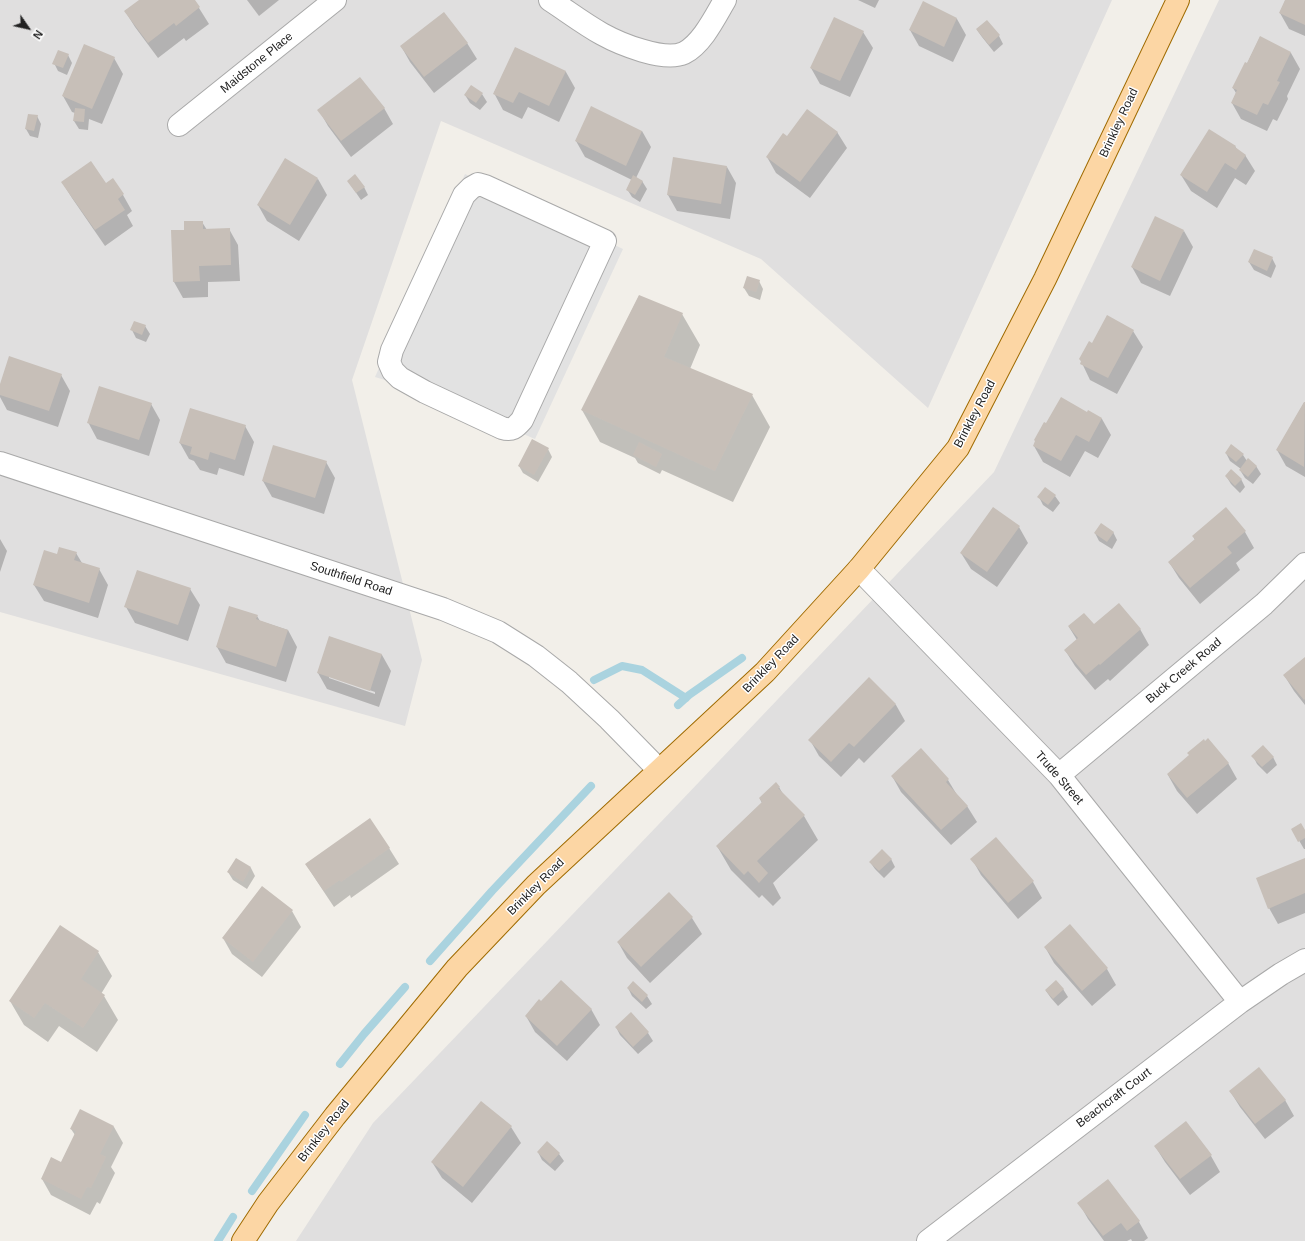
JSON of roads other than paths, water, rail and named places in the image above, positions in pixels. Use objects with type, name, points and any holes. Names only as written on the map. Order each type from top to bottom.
[{"type":"main road","name":"Brinkley Road","points":[[243,1241],[268,1203],[334,1116],[457,968],[536,885],[765,672],[859,570],[958,448],[1045,279],[1178,0]]},
{"type":"street","name":"Maidstone Place","points":[[179,126],[335,0]]},
{"type":"street","points":[[550,0],[602,34],[629,46],[648,52],[672,56],[683,53],[698,42],[715,19],[725,0]]},
{"type":"street","points":[[478,184],[485,186],[604,240],[522,420],[516,427],[508,430],[502,428],[425,392],[400,378],[393,371],[389,362],[392,350],[464,195],[471,188],[478,184]]},
{"type":"street","name":"Southfield Road","points":[[0,463],[442,610],[498,632],[536,656],[568,682],[609,719],[660,770]]},
{"type":"street","name":"Buck Creek Road","points":[[1059,775],[1264,604],[1305,564]]},
{"type":"street","name":"Trude Street","points":[[859,570],[1059,775],[1240,1002]]},
{"type":"street","name":"Beachcraft Court","points":[[928,1241],[1240,1002],[1281,974],[1305,960]]},
{"type":"waterway","points":[[678,705],[689,695],[742,658]]},
{"type":"waterway","points":[[594,680],[622,666],[642,670],[686,698]]},
{"type":"waterway","points":[[430,961],[492,891],[591,786]]},
{"type":"waterway","points":[[340,1064],[405,987]]},
{"type":"waterway","points":[[252,1191],[305,1115]]},
{"type":"waterway","points":[[218,1241],[233,1217]]}]
